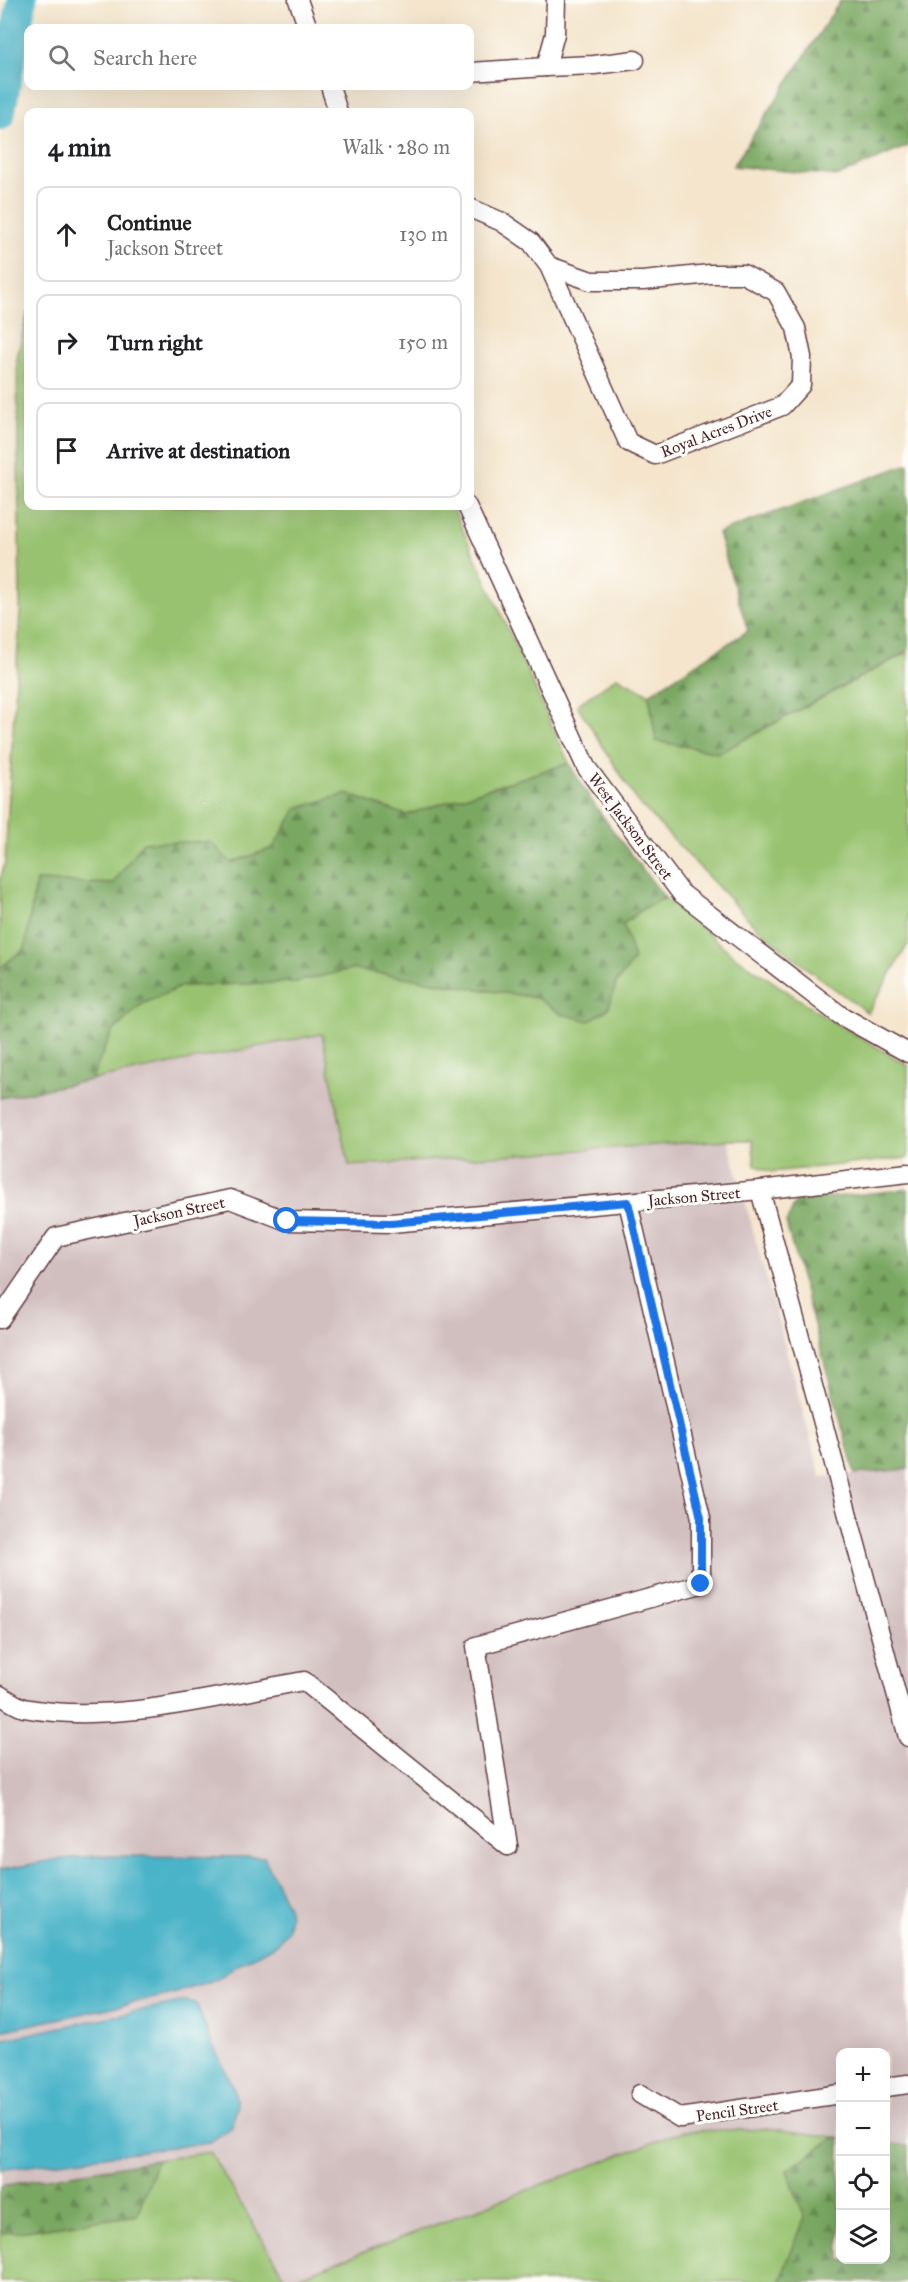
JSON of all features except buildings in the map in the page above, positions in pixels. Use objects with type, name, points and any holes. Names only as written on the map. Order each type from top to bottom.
[{"type":"street","points":[[546,67],[555,34],[556,0]]},
{"type":"street","points":[[304,3],[307,24]]},
{"type":"street","points":[[474,72],[594,65],[635,60]]},
{"type":"street","points":[[331,90],[337,108]]},
{"type":"street","name":"Royal Acres Drive","points":[[474,210],[502,222],[531,242],[549,266],[628,442],[655,455],[782,406],[801,385],[802,357],[796,328],[776,292],[743,274],[710,274],[643,281],[591,281],[549,266]]},
{"type":"street","name":"West Jackson Street","points":[[469,510],[586,767],[681,893],[840,1015],[908,1053]]},
{"type":"street","name":"Jackson Street","points":[[0,1319],[56,1237],[230,1199],[287,1221],[391,1223],[760,1190],[908,1173]]},
{"type":"street","points":[[760,1190],[908,1737]]},
{"type":"street","points":[[0,1695],[22,1708],[83,1713],[140,1710],[304,1681],[508,1846],[477,1646],[701,1584],[701,1518],[628,1202]]},
{"type":"street","points":[[890,2086],[908,2084]]},
{"type":"street","name":"Pencil Street","points":[[640,2094],[680,2118],[836,2095]]},
{"type":"shaded area","points":[[323,1034],[349,1166],[728,1140],[821,1477],[908,1469],[908,2145],[890,2143],[890,2048],[836,2048],[836,2137],[772,2129],[683,2131],[287,2281],[210,2152],[0,2186],[0,1098]]},
{"type":"green space","points":[[841,0],[908,0],[908,146],[838,176],[733,166]]},
{"type":"green space","points":[[24,328],[24,510],[454,510],[569,763],[406,815],[347,794],[297,808],[273,848],[230,863],[144,842],[113,884],[36,881],[25,948],[0,968],[0,879],[5,862],[20,611],[17,357]]},
{"type":"green space","points":[[908,464],[908,651],[719,753],[656,741],[649,694],[748,631],[718,533]]},
{"type":"green space","points":[[908,652],[908,944],[868,1013],[810,971],[752,923],[637,801],[577,705],[617,677],[649,694],[656,741],[719,753]]},
{"type":"green space","points":[[569,763],[602,816],[665,898],[644,908],[623,924],[634,959],[616,984],[608,1009],[589,1021],[561,1014],[537,998],[352,969],[296,982],[182,986],[142,1004],[112,1032],[91,1080],[0,1098],[0,968],[25,948],[36,881],[113,884],[143,842],[211,842],[231,863],[273,848],[297,808],[347,794],[406,815]]},
{"type":"green space","points":[[665,898],[736,957],[830,1020],[908,1065],[908,1158],[771,1172],[755,1165],[752,1140],[728,1140],[349,1166],[322,1034],[91,1080],[112,1032],[142,1004],[182,986],[296,982],[352,969],[537,998],[561,1014],[608,1009],[616,984],[634,959],[623,924],[644,908]]},
{"type":"green space","points":[[908,1189],[908,1469],[855,1474],[786,1223],[796,1201]]},
{"type":"green space","points":[[772,2129],[835,2137],[787,2170],[805,2218],[781,2282],[0,2282],[0,2233],[137,2215],[157,2160],[210,2152],[287,2281],[683,2131]]},
{"type":"green space","points":[[836,2137],[836,2264],[890,2264],[890,2144],[908,2146],[908,2282],[781,2282],[805,2218],[787,2170]]},
{"type":"green space","points":[[157,2160],[137,2215],[0,2233],[0,2186]]},
{"type":"water","points":[[95,1856],[264,1857],[288,1907],[290,1916],[287,1931],[277,1944],[214,1981],[169,1995],[0,2031],[0,1870],[59,1859]]},
{"type":"water","points":[[185,2001],[196,2003],[212,2044],[234,2088],[237,2106],[232,2127],[210,2142],[0,2170],[0,2040]]},
{"type":"waterway","points":[[0,115],[22,0]]},
{"type":"route","points":[[287,1221],[391,1223],[628,1202],[701,1518],[701,1584]]}]
